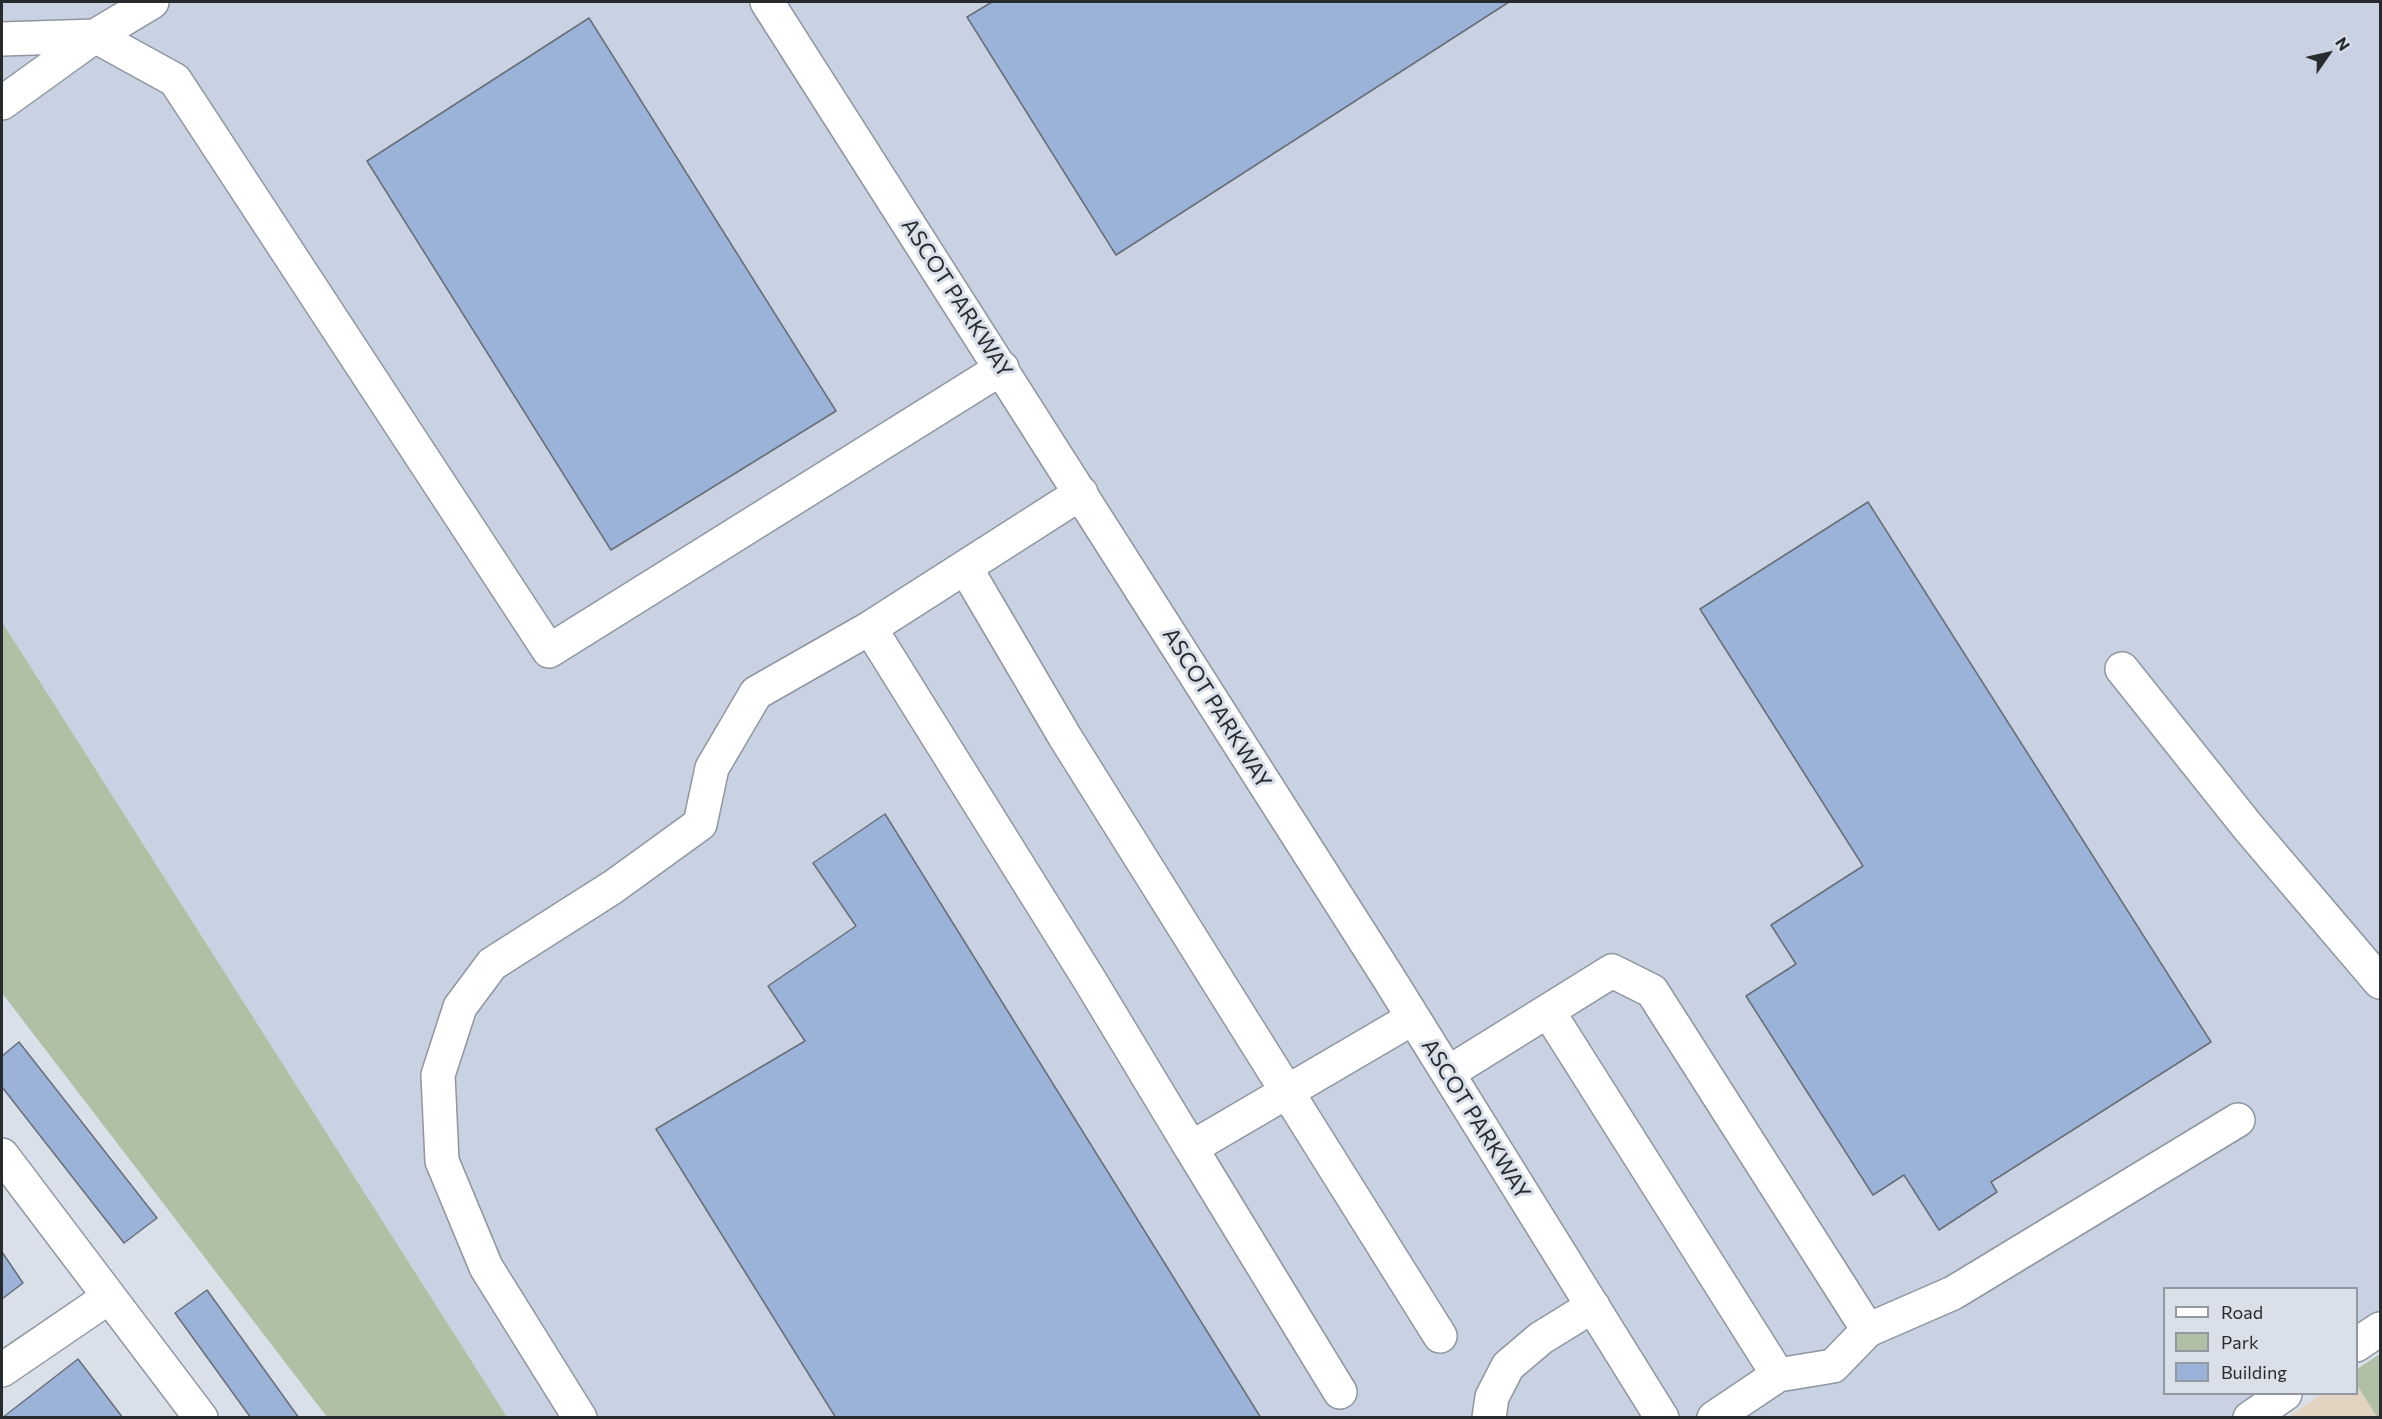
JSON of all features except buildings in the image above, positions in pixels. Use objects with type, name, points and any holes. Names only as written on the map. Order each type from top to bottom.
[{"type":"street","points":[[2,103],[95,36],[152,2]]},
{"type":"street","name":"ASCOT PARKWAY","points":[[767,2],[1002,368],[1448,1073],[1662,1418]]},
{"type":"street","points":[[2,39],[95,36],[175,80],[549,651],[1002,368]]},
{"type":"street","points":[[580,1418],[486,1268],[442,1161],[438,1075],[460,1006],[492,964],[614,887],[700,824],[712,768],[756,693],[870,628],[1081,493]]},
{"type":"street","points":[[965,567],[1065,737],[1440,1336]]},
{"type":"street","points":[[870,628],[1340,1392]]},
{"type":"street","points":[[2122,669],[2248,827],[2380,982]]},
{"type":"street","points":[[1448,1073],[1612,971],[1652,991],[1868,1330]]},
{"type":"street","points":[[1548,1011],[1778,1375]]},
{"type":"street","points":[[1191,1148],[1413,1018]]},
{"type":"street","points":[[1714,1418],[1778,1375],[1833,1366],[1868,1330],[1953,1293],[2238,1120]]},
{"type":"street","points":[[2,1155],[201,1418]]},
{"type":"street","points":[[2,1370],[109,1297]]},
{"type":"street","points":[[1490,1418],[1492,1397],[1508,1366],[1541,1338],[1593,1306]]},
{"type":"street","points":[[2358,1344],[2380,1329]]},
{"type":"street","points":[[2250,1418],[2284,1395]]},
{"type":"shaded area","points":[[2,2],[2380,2],[2380,1329],[2358,1344],[2358,1287],[2163,1287],[2163,1395],[2284,1395],[2250,1418],[507,1417],[2,622]]},
{"type":"shaded area","points":[[2358,1387],[2377,1417],[2288,1417],[2321,1395],[2358,1395]]},
{"type":"green space","points":[[2,622],[507,1417],[327,1417],[2,993]]},
{"type":"green space","points":[[2380,1354],[2380,1417],[2377,1417],[2358,1387],[2358,1368]]}]
